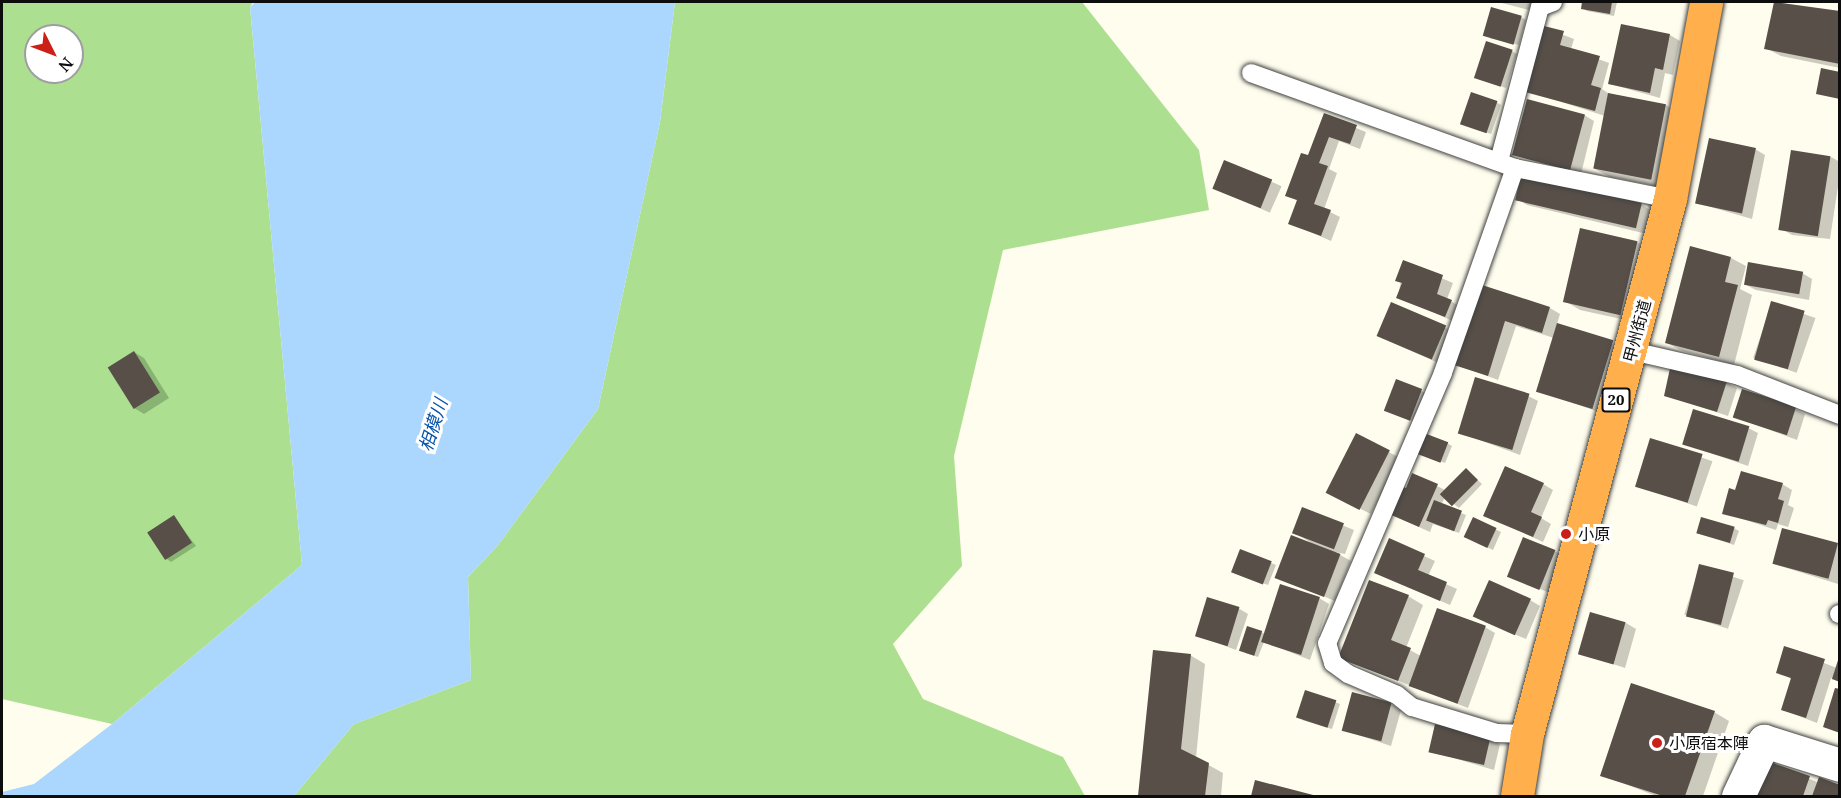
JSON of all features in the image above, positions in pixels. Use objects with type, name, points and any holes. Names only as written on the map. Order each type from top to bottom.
[{"type":"highway","name":"甲州街道","points":[[1517,796],[1527,734],[1632,351],[1670,199],[1706,2]]},
{"type":"street","points":[[1738,796],[1764,741],[1839,765]]},
{"type":"lane","points":[[1527,734],[1497,733],[1412,707],[1397,695],[1348,674],[1333,663],[1327,644],[1443,373],[1507,164],[1540,7],[1553,2]]},
{"type":"lane","points":[[1251,73],[1507,164],[1670,199]]},
{"type":"lane","points":[[1632,351],[1737,375],[1839,415]]},
{"type":"green space","points":[[2,2],[253,2],[250,7],[302,565],[112,724],[2,699]]},
{"type":"green space","points":[[675,2],[1082,2],[1199,150],[1209,210],[1003,250],[954,456],[962,566],[893,644],[923,699],[1063,757],[1085,796],[294,796],[354,724],[471,680],[468,577],[498,545],[598,409],[660,122]]},
{"type":"water","name":"相模川","points":[[255,2],[675,2],[660,122],[598,409],[498,545],[468,577],[471,680],[354,724],[294,796],[2,796],[2,792],[34,784],[112,724],[302,565],[250,7]]},
{"type":"building","points":[[1582,2],[1612,2],[1610,14],[1581,9]]},
{"type":"building","points":[[1774,2],[1840,11],[1840,64],[1764,49]]},
{"type":"building","points":[[1491,7],[1522,16],[1513,45],[1483,36]]},
{"type":"building","points":[[1621,24],[1670,34],[1663,70],[1655,68],[1650,93],[1608,84]]},
{"type":"building","points":[[1544,26],[1564,31],[1560,45],[1600,56],[1591,85],[1601,88],[1595,111],[1525,92]]},
{"type":"building","points":[[1486,41],[1513,50],[1501,87],[1474,78]]},
{"type":"building","points":[[1821,68],[1840,72],[1840,99],[1816,94]]},
{"type":"building","points":[[1471,92],[1497,101],[1486,133],[1460,124]]},
{"type":"building","points":[[1608,93],[1666,104],[1651,180],[1593,169]]},
{"type":"building","points":[[1527,99],[1585,115],[1570,171],[1512,155]]},
{"type":"building","points":[[1324,113],[1357,125],[1350,144],[1329,137],[1319,163],[1328,166],[1314,204],[1331,210],[1321,236],[1288,224],[1297,200],[1285,196],[1301,153],[1308,155]]},
{"type":"building","points":[[1709,138],[1756,148],[1742,214],[1695,204]]},
{"type":"building","points":[[1791,150],[1831,156],[1818,236],[1778,230]]},
{"type":"building","points":[[1224,160],[1272,179],[1261,208],[1212,189]]},
{"type":"building","points":[[1521,175],[1642,203],[1636,228],[1515,200]]},
{"type":"building","points":[[1580,228],[1637,241],[1620,315],[1563,302]]},
{"type":"building","points":[[1690,246],[1731,257],[1725,282],[1738,285],[1719,357],[1665,343]]},
{"type":"building","points":[[1403,260],[1443,275],[1437,294],[1452,300],[1445,317],[1396,298],[1402,283],[1395,281]]},
{"type":"building","points":[[1748,262],[1803,272],[1799,294],[1744,285]]},
{"type":"building","points":[[1479,284],[1550,307],[1542,333],[1505,321],[1488,376],[1454,365]]},
{"type":"building","points":[[1771,301],[1805,311],[1788,369],[1754,360]]},
{"type":"building","points":[[1391,302],[1446,325],[1432,360],[1377,336]]},
{"type":"building","points":[[1557,323],[1613,340],[1592,409],[1536,392]]},
{"type":"building","points":[[134,351],[160,393],[134,409],[108,367]]},
{"type":"building","points":[[1672,359],[1727,381],[1717,412],[1664,396]]},
{"type":"building","points":[[1475,377],[1530,394],[1512,450],[1458,433]]},
{"type":"building","points":[[1396,379],[1422,389],[1410,421],[1384,411]]},
{"type":"building","points":[[1742,389],[1796,407],[1787,435],[1733,418]]},
{"type":"building","points":[[1693,409],[1749,426],[1739,462],[1682,444]]},
{"type":"building","points":[[1356,433],[1390,450],[1359,510],[1326,493]]},
{"type":"building","points":[[1424,433],[1448,442],[1440,463],[1416,454]]},
{"type":"building","points":[[1650,438],[1703,454],[1688,503],[1635,487]]},
{"type":"building","points":[[1505,466],[1544,483],[1531,512],[1542,517],[1533,537],[1483,516]]},
{"type":"building","points":[[1466,468],[1478,480],[1452,506],[1440,494]]},
{"type":"building","points":[[1741,471],[1783,483],[1778,499],[1784,501],[1778,523],[1768,520],[1766,525],[1722,514],[1729,488],[1735,490]]},
{"type":"building","points":[[1412,473],[1438,484],[1419,527],[1389,514],[1401,486],[1406,488]]},
{"type":"building","points":[[1434,500],[1462,511],[1454,531],[1426,521]]},
{"type":"building","points":[[1302,507],[1344,523],[1334,549],[1292,533]]},
{"type":"building","points":[[174,515],[192,543],[165,560],[147,532]]},
{"type":"building","points":[[1473,517],[1497,528],[1487,548],[1464,537]]},
{"type":"building","points":[[1701,517],[1735,527],[1730,543],[1696,533]]},
{"type":"building","points":[[1782,528],[1838,543],[1828,579],[1772,564]]},
{"type":"building","points":[[1291,535],[1340,554],[1324,597],[1275,578]]},
{"type":"building","points":[[1523,537],[1555,550],[1539,590],[1507,577]]},
{"type":"building","points":[[1389,538],[1425,554],[1418,570],[1447,582],[1440,601],[1374,573]]},
{"type":"building","points":[[1240,549],[1272,561],[1263,585],[1231,572]]},
{"type":"building","points":[[1699,564],[1734,573],[1721,625],[1686,616]]},
{"type":"building","points":[[1369,580],[1409,595],[1391,640],[1411,648],[1398,681],[1338,658]]},
{"type":"building","points":[[1489,580],[1531,599],[1515,635],[1473,617]]},
{"type":"building","points":[[1280,584],[1320,597],[1301,655],[1261,642]]},
{"type":"building","points":[[1207,597],[1240,607],[1228,646],[1195,636]]},
{"type":"building","points":[[1437,608],[1486,626],[1457,704],[1409,686]]},
{"type":"building","points":[[1590,612],[1626,622],[1613,664],[1578,654]]},
{"type":"building","points":[[1247,626],[1262,631],[1254,656],[1239,651]]},
{"type":"building","points":[[1784,646],[1825,659],[1806,718],[1781,710],[1791,678],[1776,673]]},
{"type":"building","points":[[1153,650],[1191,654],[1181,749],[1209,763],[1205,796],[1138,796]]},
{"type":"building","points":[[1840,657],[1840,682],[1832,679]]},
{"type":"building","name":"小原宿本陣","points":[[1631,683],[1715,711],[1685,796],[1663,796],[1600,776]]},
{"type":"building","points":[[1835,688],[1840,689],[1840,733],[1823,727]]},
{"type":"building","points":[[1305,690],[1336,700],[1327,728],[1296,718]]},
{"type":"building","points":[[1352,692],[1392,703],[1381,741],[1342,731]]},
{"type":"building","points":[[1435,724],[1491,737],[1484,765],[1428,752]]},
{"type":"building","points":[[1767,761],[1810,776],[1803,796],[1755,795]]},
{"type":"building","points":[[1819,777],[1840,785],[1840,796],[1812,796]]},
{"type":"building","points":[[1255,780],[1317,796],[1251,796]]},
{"type":"place","name":"小原","points":[[1566,534]]},
{"type":"place","name":"小原宿本陣","points":[[1657,743]]}]
